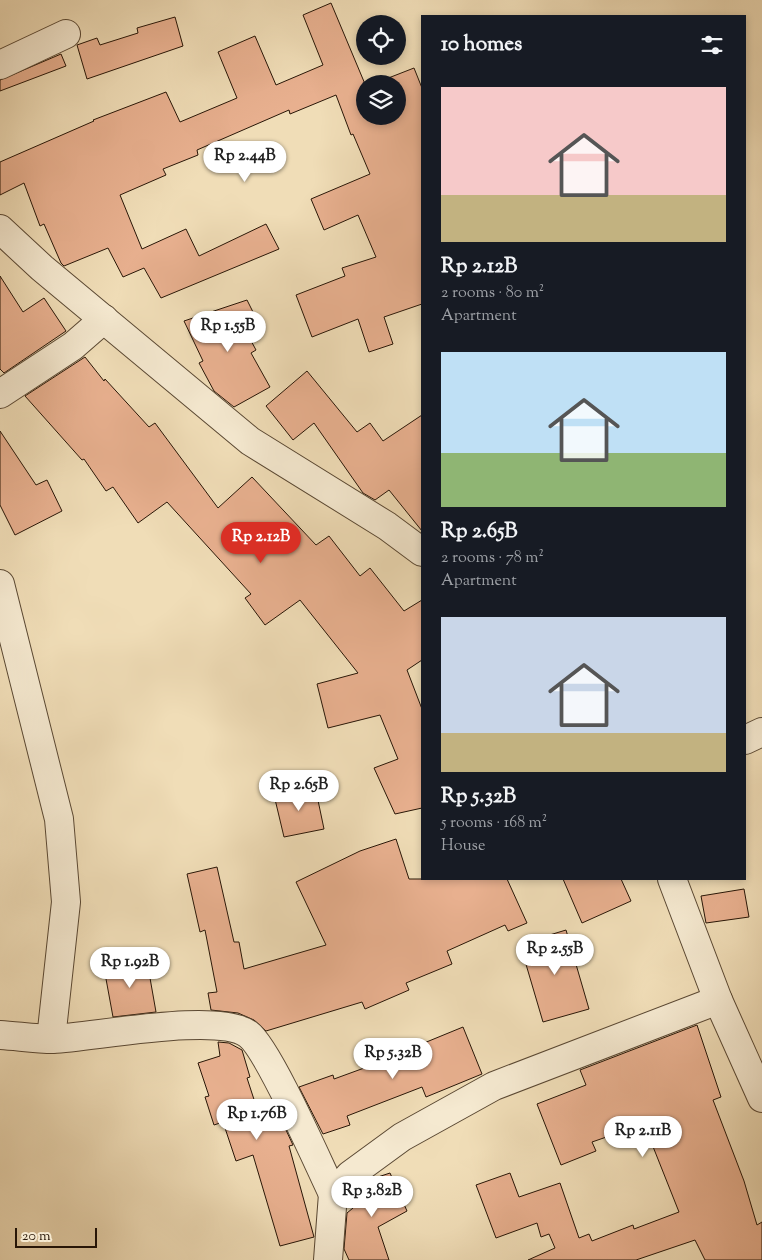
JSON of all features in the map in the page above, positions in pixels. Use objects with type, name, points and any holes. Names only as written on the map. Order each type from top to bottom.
[{"type":"street","points":[[0,66],[66,34]]},
{"type":"street","points":[[0,229],[42,268],[250,441],[387,526],[421,551]]},
{"type":"street","points":[[0,394],[73,346],[104,319]]},
{"type":"street","points":[[0,584],[59,819],[66,902],[51,1039]]},
{"type":"street","points":[[746,740],[762,732]]},
{"type":"street","points":[[672,880],[718,1000],[762,1098]]},
{"type":"street","points":[[333,1194],[350,1175],[402,1137],[494,1086],[718,1000]]},
{"type":"street","points":[[0,1035],[51,1039],[191,1026],[227,1026],[248,1034],[265,1055],[333,1194],[328,1260]]},
{"type":"building","points":[[331,3],[361,75],[356,75],[356,125],[406,125],[406,75],[396,75],[414,68],[421,86],[421,304],[384,317],[393,344],[369,352],[358,319],[312,337],[296,295],[345,276],[342,268],[376,257],[358,215],[324,230],[311,199],[370,174],[353,134],[351,135],[336,95],[290,114],[289,110],[197,150],[198,155],[163,169],[166,175],[120,195],[142,249],[186,229],[199,256],[266,224],[279,249],[161,298],[144,268],[123,277],[108,248],[64,266],[44,224],[40,226],[24,183],[0,195],[0,162],[93,120],[166,92],[180,122],[237,98],[218,52],[255,36],[276,85],[323,65],[303,15]]},
{"type":"building","points":[[175,17],[183,46],[87,79],[77,45],[97,38],[100,45],[138,33],[137,28]]},
{"type":"building","points":[[61,54],[66,66],[0,91],[0,80]]},
{"type":"building","points":[[0,276],[23,312],[44,298],[66,331],[4,373],[0,369]]},
{"type":"building","points":[[247,300],[256,318],[242,324],[256,350],[251,353],[270,387],[234,407],[214,391],[199,363],[203,361],[184,321]]},
{"type":"building","points":[[85,357],[104,381],[105,379],[149,427],[155,423],[218,508],[252,477],[316,545],[329,536],[360,576],[370,568],[404,611],[421,601],[421,661],[407,670],[421,706],[421,808],[395,814],[374,768],[398,759],[380,715],[328,728],[317,684],[358,673],[300,600],[265,625],[245,598],[251,594],[167,502],[138,523],[113,487],[106,491],[84,459],[82,460],[25,396]]},
{"type":"building","points":[[307,371],[357,432],[370,423],[383,441],[421,416],[421,530],[389,490],[375,500],[363,493],[314,423],[293,440],[266,406]]},
{"type":"building","points":[[0,431],[36,485],[47,480],[62,511],[15,535],[0,505]]},
{"type":"building","points":[[315,786],[324,829],[284,837],[274,795]]},
{"type":"building","points":[[396,839],[409,879],[507,880],[527,923],[508,931],[505,925],[447,951],[452,964],[406,983],[409,990],[365,1009],[362,1002],[266,1031],[254,1020],[238,1013],[211,1010],[208,993],[217,992],[205,930],[200,932],[187,874],[217,867],[234,942],[239,942],[244,969],[326,945],[296,882],[360,851]]},
{"type":"building","points":[[563,880],[621,880],[631,901],[582,923]]},
{"type":"building","points":[[744,889],[749,917],[706,923],[701,896]]},
{"type":"building","points":[[566,930],[589,1009],[543,1022],[520,944]]},
{"type":"building","points":[[147,961],[156,1012],[113,1017],[104,968]]},
{"type":"building","points":[[697,1025],[721,1097],[713,1100],[744,1181],[757,1225],[762,1222],[762,1260],[705,1260],[695,1240],[636,1260],[528,1260],[555,1248],[549,1234],[541,1237],[537,1223],[496,1238],[476,1185],[510,1173],[519,1197],[560,1183],[579,1238],[589,1234],[592,1241],[633,1225],[634,1229],[679,1212],[644,1124],[592,1142],[596,1151],[561,1165],[537,1104],[586,1085],[580,1070]]},
{"type":"building","points":[[463,1027],[482,1074],[426,1097],[422,1087],[347,1116],[350,1125],[323,1134],[299,1087],[333,1075],[334,1079],[408,1052],[407,1050]]},
{"type":"building","points":[[218,1042],[229,1043],[242,1050],[250,1077],[247,1078],[261,1121],[279,1115],[293,1145],[289,1146],[314,1237],[280,1246],[253,1155],[236,1161],[223,1122],[214,1125],[205,1097],[209,1096],[198,1063],[220,1056]]},
{"type":"building","points":[[390,1173],[407,1211],[378,1227],[389,1260],[349,1260],[344,1249],[347,1213],[353,1208],[351,1197],[369,1180]]}]
